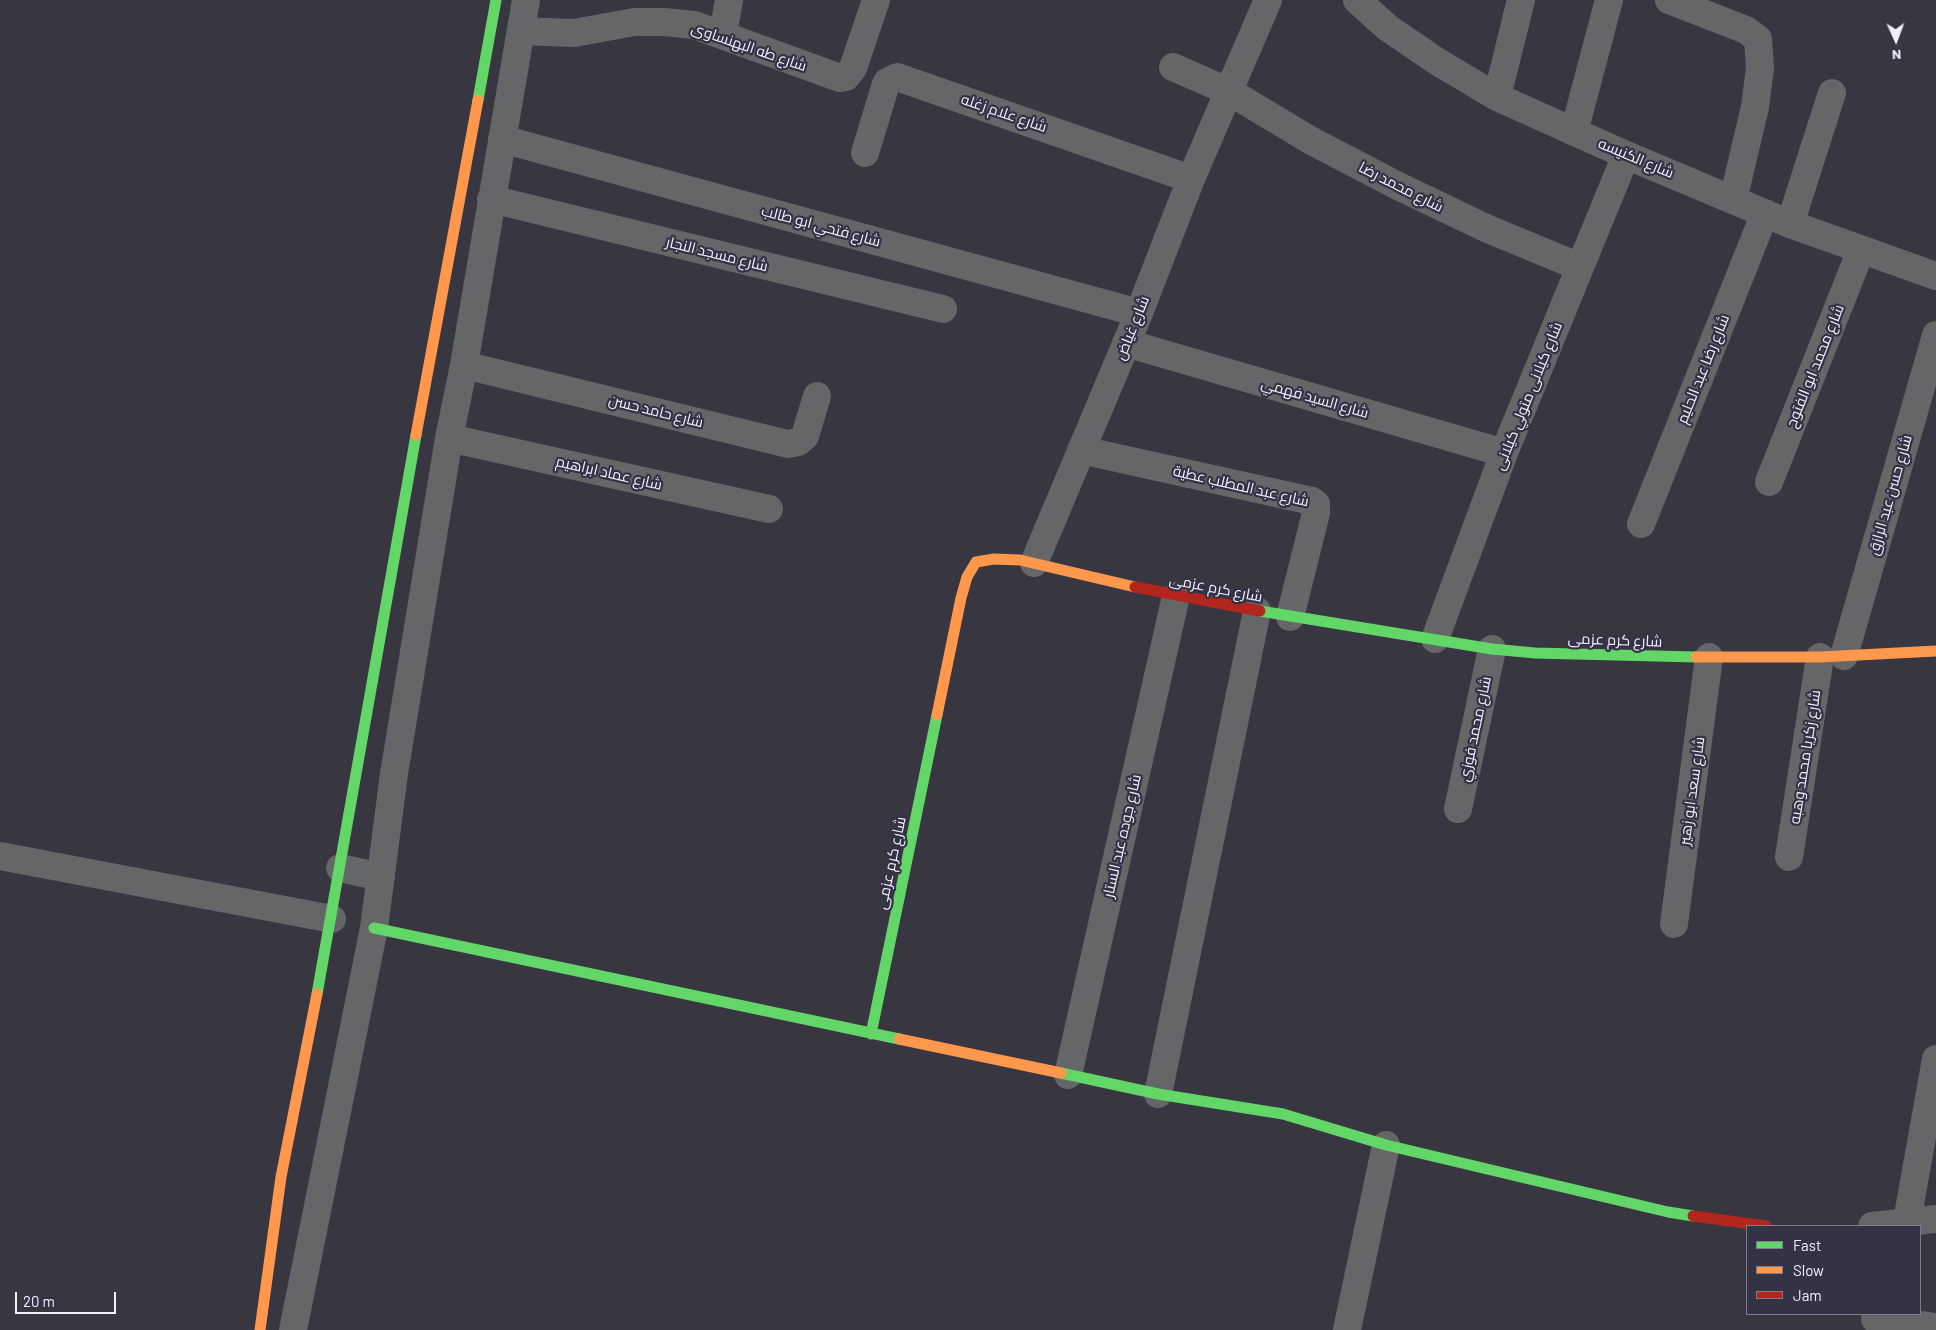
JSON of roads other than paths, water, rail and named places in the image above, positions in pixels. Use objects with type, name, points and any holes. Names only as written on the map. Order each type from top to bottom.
[{"type":"street","points":[[260,1330],[281,1177],[332,919],[364,717],[496,0]]},
{"type":"street","points":[[293,1330],[374,928],[394,774],[449,438],[464,365],[526,0]]},
{"type":"street","points":[[723,34],[729,0]]},
{"type":"street","name":"شارع طه البهنساوى","points":[[520,31],[594,31],[634,22],[694,25],[723,34],[834,77],[846,77],[852,68],[876,0]]},
{"type":"street","name":"شارع غياض","points":[[1034,563],[1139,313],[1191,178],[1230,92],[1268,0]]},
{"type":"street","name":"شارع الكنيسه","points":[[1357,0],[1388,28],[1438,62],[1497,97],[1626,155],[1790,224],[1936,276]]},
{"type":"street","points":[[1497,97],[1521,0]]},
{"type":"street","points":[[1574,132],[1609,0]]},
{"type":"street","points":[[1669,0],[1746,30],[1758,39],[1760,68],[1755,107],[1733,200]]},
{"type":"street","points":[[1173,66],[1230,92]]},
{"type":"street","name":"شارع علام زغله","points":[[865,153],[885,87],[888,82],[897,77],[1191,178]]},
{"type":"street","name":"شارع محمد رضا","points":[[1230,92],[1310,140],[1398,186],[1488,229],[1580,268]]},
{"type":"street","points":[[1790,224],[1832,93]]},
{"type":"street","name":"شارع فتحي ابو طالب","points":[[502,139],[1139,313]]},
{"type":"street","name":"شارع كيلانى متولي كيلانى","points":[[1435,640],[1504,453],[1626,155]]},
{"type":"street","name":"شارع مسجد النجار","points":[[491,199],[942,309]]},
{"type":"street","name":"شارع رضا عبد الحليم","points":[[1640,524],[1765,213]]},
{"type":"street","name":"شارع محمد ابو الفتوح","points":[[1769,482],[1861,250]]},
{"type":"street","name":"شارع حسن عبد الرازق","points":[[1832,657],[1936,335]]},
{"type":"street","name":"شارع السيد فهمي","points":[[1126,343],[1504,453]]},
{"type":"street","name":"شارع حامد حسن","points":[[464,365],[788,444],[798,442],[805,436],[817,396]]},
{"type":"street","name":"شارع عماد ابراهيم","points":[[449,438],[769,509]]},
{"type":"street","name":"شارع عبد المطلب عطية","points":[[1082,450],[1312,501],[1316,504],[1316,513],[1290,617]]},
{"type":"street","name":"شارع كرم عزمى","points":[[871,1034],[967,577],[976,562],[994,558],[1034,563],[1176,596],[1256,611],[1492,649],[1535,653],[1709,657],[1832,657],[1936,651]]},
{"type":"street","name":"شارع جوده عبد الستار","points":[[1068,1075],[1176,596]]},
{"type":"street","points":[[1158,1094],[1256,611]]},
{"type":"street","name":"شارع محمد فوزي","points":[[1458,809],[1492,649]]},
{"type":"street","name":"شارع سعد ابو زهير","points":[[1674,924],[1709,657]]},
{"type":"street","name":"شارع زكريا محمد وهبه","points":[[1789,857],[1832,657]]},
{"type":"street","points":[[0,856],[332,919]]},
{"type":"street","points":[[340,868],[381,878]]},
{"type":"street","points":[[374,928],[1158,1094],[1283,1114],[1386,1146],[1668,1212],[1759,1225]]},
{"type":"street","points":[[1907,1221],[1936,1059]]},
{"type":"street","points":[[1347,1330],[1386,1146]]},
{"type":"street","points":[[1879,1225],[1936,1219]]},
{"type":"street","points":[[1874,1321],[1936,1327]]}]
